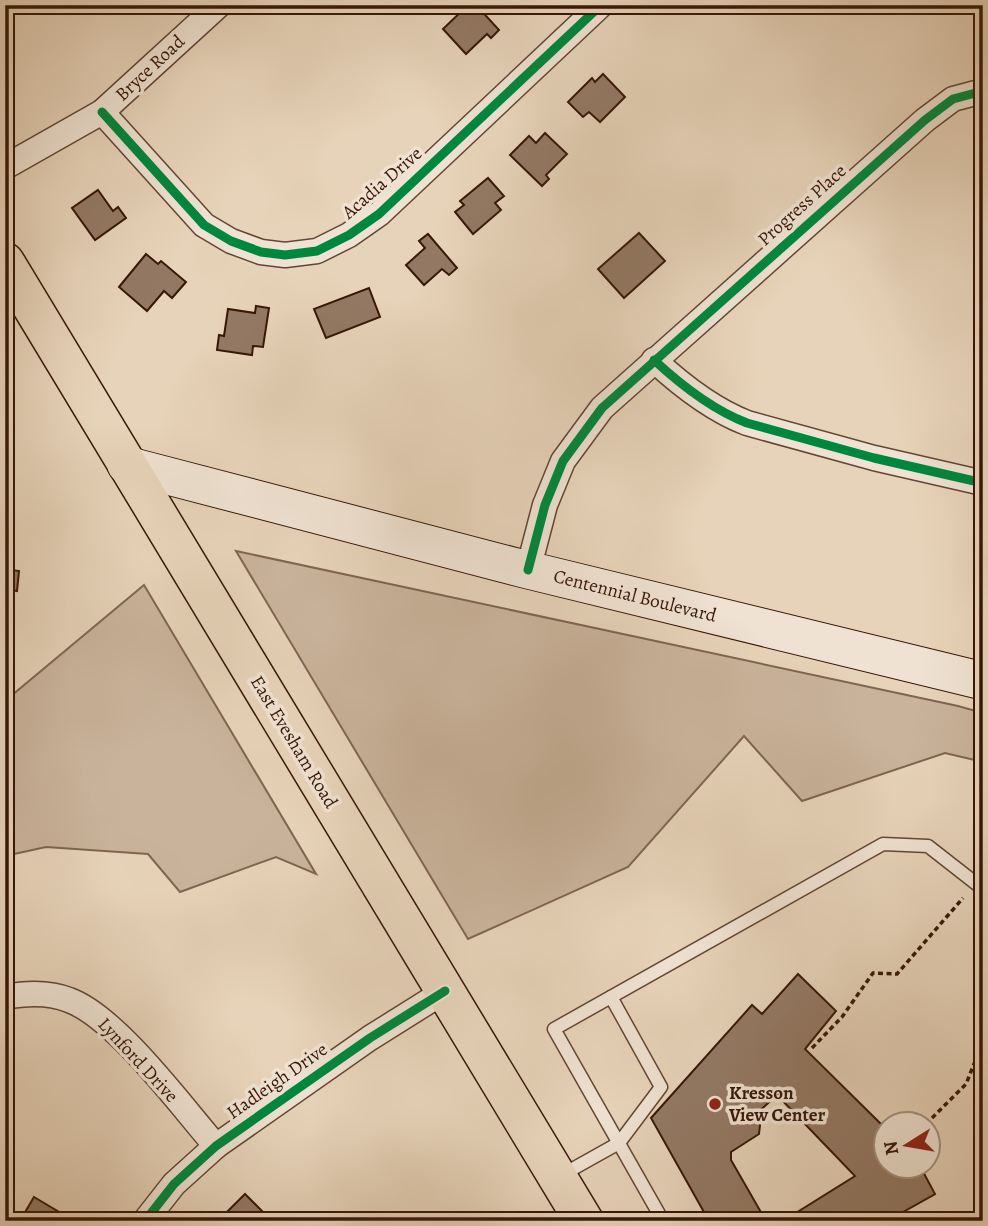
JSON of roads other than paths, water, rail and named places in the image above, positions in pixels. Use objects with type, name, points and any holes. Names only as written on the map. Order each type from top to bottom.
[{"type":"main road","name":"East Evesham Road","points":[[5,262],[584,1221]]},
{"type":"main road","name":"Centennial Boulevard","points":[[126,464],[528,570],[983,681]]},
{"type":"street","name":"Bryce Road","points":[[5,167],[102,112],[219,5]]},
{"type":"street","name":"Acadia Drive","points":[[102,112],[204,225],[231,241],[261,252],[285,255],[317,251],[349,235],[379,214],[601,5]]},
{"type":"street","name":"Progress Place","points":[[528,570],[545,505],[563,461],[602,408],[925,120],[953,100],[983,91]]},
{"type":"street","points":[[654,360],[680,383],[747,423],[983,483]]},
{"type":"street","name":"Hadleigh Drive","points":[[145,1221],[174,1184],[216,1146],[370,1038],[445,991]]},
{"type":"street","name":"Lynford Drive","points":[[5,998],[44,994],[69,1000],[94,1013],[129,1046],[216,1146]]},
{"type":"lane","points":[[663,1221],[554,1029],[883,844],[928,846],[983,889]]},
{"type":"lane","points":[[558,1177],[619,1143],[661,1087],[611,997]]},
{"type":"place","name":"Kresson View Center","points":[[715,1104]]}]
